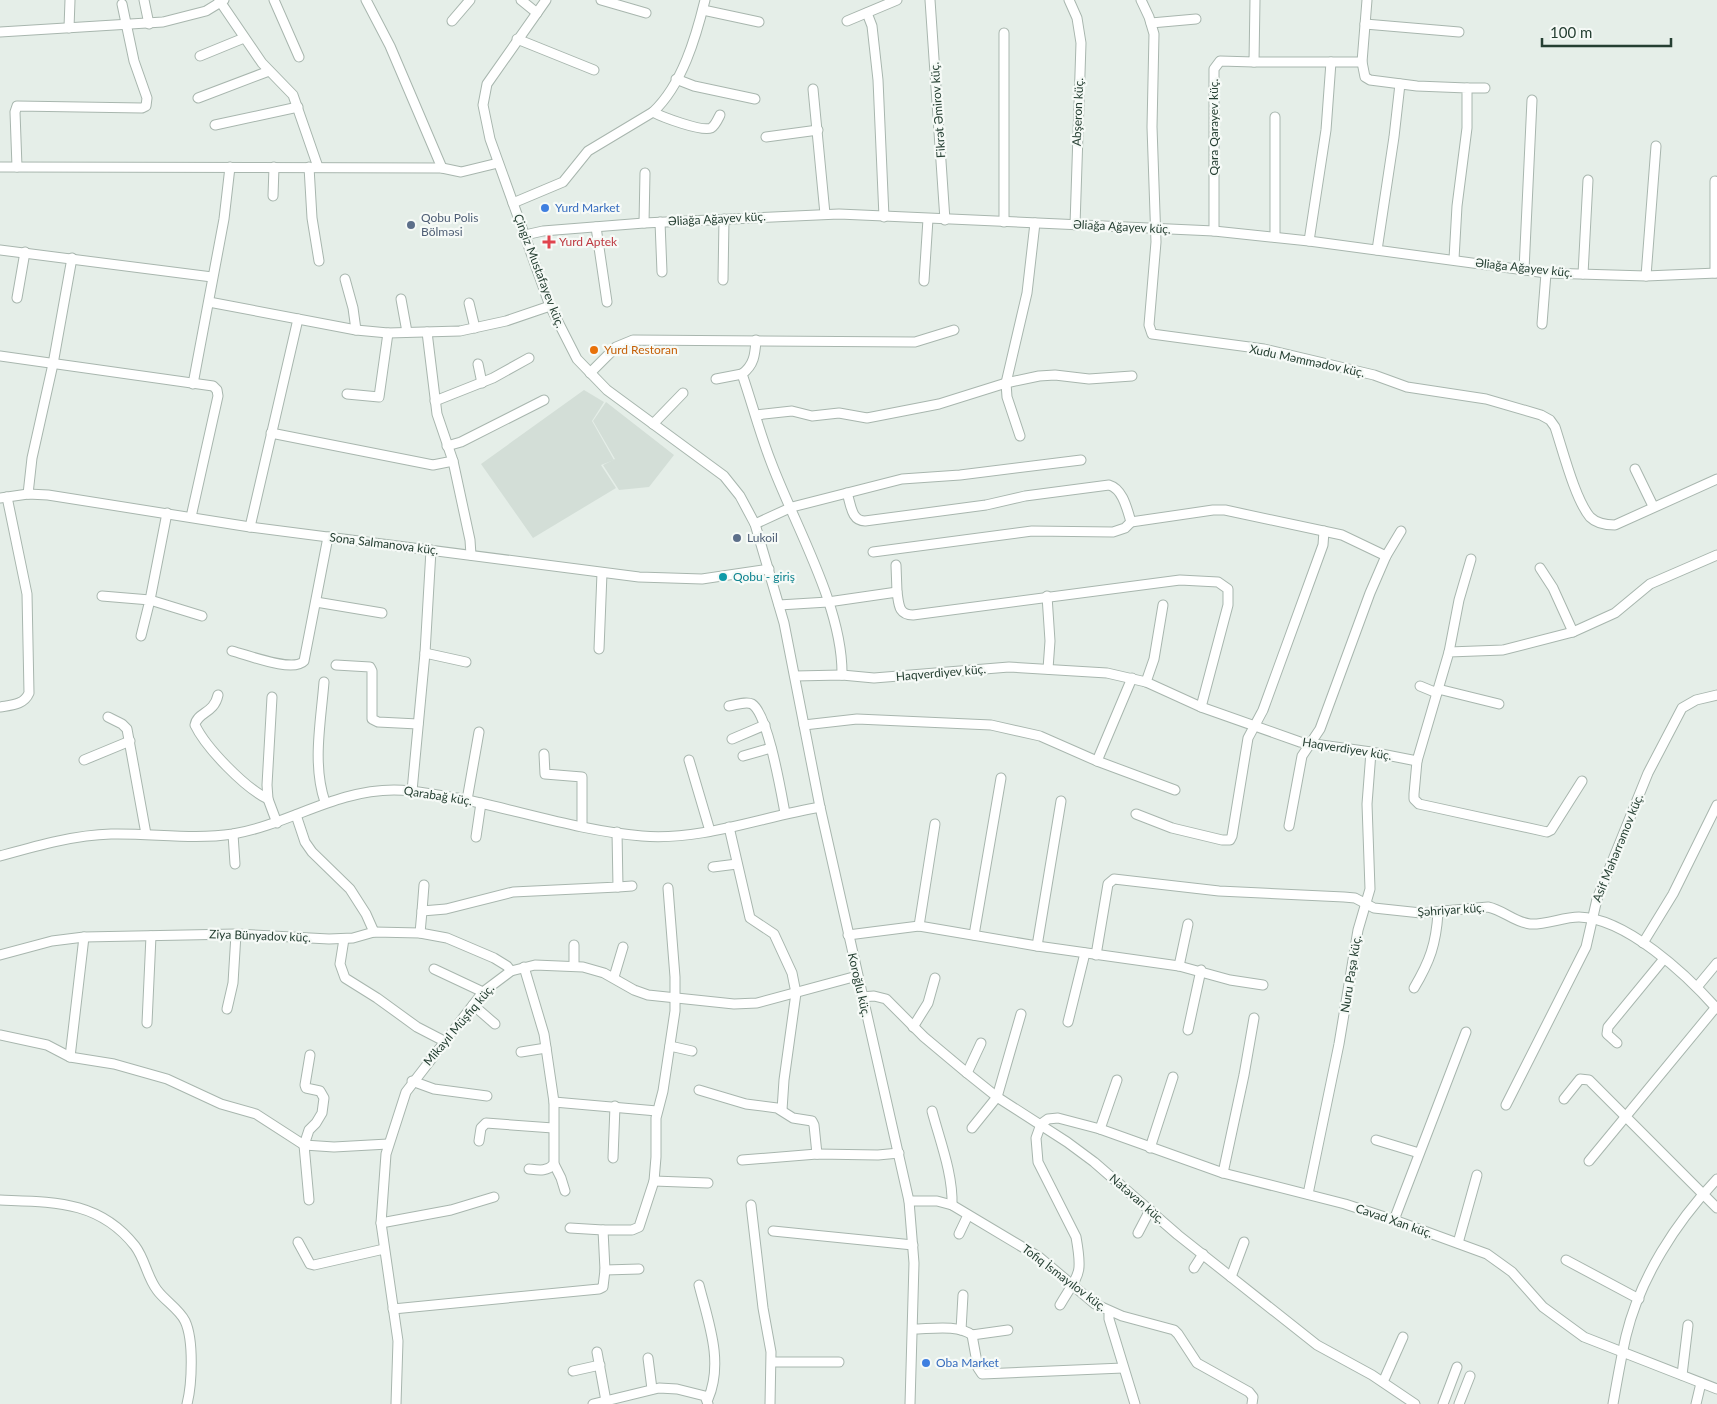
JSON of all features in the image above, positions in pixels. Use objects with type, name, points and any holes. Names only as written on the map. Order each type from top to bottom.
[{"type":"street","points":[[69,28],[70,0]]},
{"type":"street","points":[[144,0],[149,24]]},
{"type":"street","points":[[274,0],[299,57]]},
{"type":"street","points":[[366,0],[393,54],[442,168]]},
{"type":"street","points":[[452,21],[470,0]]},
{"type":"street","points":[[521,0],[537,13]]},
{"type":"street","name":"Çingiz Mustafayev küç.","points":[[546,0],[491,76],[484,95],[486,124],[498,163],[550,306],[572,352],[590,374],[607,390],[724,476],[740,496],[755,524],[769,569]]},
{"type":"street","points":[[601,0],[646,14]]},
{"type":"street","points":[[513,203],[563,182],[588,151],[653,112],[660,105],[676,79],[692,44],[705,0]]},
{"type":"street","points":[[847,22],[897,0]]},
{"type":"street","name":"Fikrət Əmirov küç.","points":[[930,0],[945,220]]},
{"type":"street","name":"Abşeron küç.","points":[[1069,0],[1077,18],[1081,43],[1075,225]]},
{"type":"street","name":"Xudu Məmmədov küç.","points":[[1141,0],[1154,34],[1152,127],[1156,230],[1149,325],[1152,334],[1264,350],[1374,375],[1407,386],[1486,399],[1541,415],[1550,420],[1555,427],[1582,505],[1591,517],[1606,526],[1615,525],[1653,506],[1717,480]]},
{"type":"street","points":[[1254,0],[1254,62],[1362,62]]},
{"type":"street","points":[[1367,0],[1362,62],[1365,77],[1370,80],[1400,84],[1485,88]]},
{"type":"street","points":[[0,32],[149,24],[196,14],[221,1],[244,38],[269,71],[283,83],[298,107],[314,167],[312,218],[319,260]]},
{"type":"street","points":[[17,167],[14,112],[17,106],[142,108],[146,106],[147,98],[134,61],[122,4]]},
{"type":"street","points":[[703,10],[759,22]]},
{"type":"street","points":[[867,13],[872,26],[878,80],[884,217]]},
{"type":"street","points":[[1151,23],[1196,19]]},
{"type":"street","points":[[1365,24],[1458,32]]},
{"type":"street","points":[[1004,33],[1004,222]]},
{"type":"street","points":[[200,56],[244,38]]},
{"type":"street","points":[[517,39],[594,70]]},
{"type":"street","name":"Qara Qarayev küç.","points":[[1214,231],[1214,69],[1220,61],[1254,62]]},
{"type":"street","points":[[1309,241],[1326,130],[1331,62]]},
{"type":"street","points":[[198,98],[261,76],[269,71]]},
{"type":"street","points":[[676,79],[694,86],[755,99]]},
{"type":"street","points":[[1377,250],[1400,84]]},
{"type":"street","points":[[1454,259],[1457,206],[1467,128],[1467,88]]},
{"type":"street","points":[[813,89],[824,214]]},
{"type":"street","points":[[1524,270],[1532,100]]},
{"type":"street","points":[[215,125],[298,107]]},
{"type":"street","points":[[653,112],[669,121],[706,129],[714,125],[720,115]]},
{"type":"street","points":[[1275,117],[1275,237]]},
{"type":"street","points":[[766,137],[818,130]]},
{"type":"street","points":[[1646,276],[1656,146]]},
{"type":"street","points":[[0,167],[442,168],[461,172],[498,163]]},
{"type":"street","points":[[194,384],[224,219],[230,167]]},
{"type":"street","points":[[274,167],[274,196]]},
{"type":"street","points":[[644,223],[645,173]]},
{"type":"street","points":[[1583,274],[1588,180]]},
{"type":"street","points":[[1715,181],[1716,273]]},
{"type":"street","name":"Əliağa Ağayev küç.","points":[[525,234],[596,226],[824,214],[1156,230],[1214,231],[1309,241],[1546,272],[1646,276],[1716,273]]},
{"type":"street","points":[[723,280],[724,218]]},
{"type":"street","points":[[924,281],[928,219]]},
{"type":"street","points":[[660,222],[662,272]]},
{"type":"street","points":[[1020,436],[1007,398],[1006,383],[1027,293],[1035,223]]},
{"type":"street","points":[[596,226],[607,302]]},
{"type":"street","points":[[0,250],[212,277]]},
{"type":"street","points":[[17,298],[25,252]]},
{"type":"street","points":[[28,494],[32,458],[53,364],[72,258]]},
{"type":"street","points":[[1542,324],[1546,272]]},
{"type":"street","points":[[345,279],[353,308],[356,330]]},
{"type":"street","points":[[401,298],[407,332]]},
{"type":"street","points":[[209,302],[356,330],[388,333],[475,328],[506,321],[550,306]]},
{"type":"street","points":[[469,303],[475,328]]},
{"type":"street","points":[[250,527],[298,318]]},
{"type":"street","points":[[590,374],[616,347],[633,340],[915,342],[954,330]]},
{"type":"street","points":[[427,332],[435,401],[440,426],[453,461],[470,540],[471,555]]},
{"type":"street","points":[[347,394],[379,397],[388,333]]},
{"type":"street","points":[[716,379],[742,374],[748,370],[755,357],[756,340]]},
{"type":"street","points":[[0,356],[213,386],[217,390],[218,396],[191,517]]},
{"type":"street","points":[[435,401],[482,383],[530,358]]},
{"type":"street","points":[[478,364],[482,383]]},
{"type":"street","points":[[742,374],[771,462],[792,507],[828,602],[841,649],[842,675]]},
{"type":"street","points":[[756,415],[792,411],[812,416],[839,413],[867,418],[939,404],[1006,383],[1055,375],[1089,379],[1132,376]]},
{"type":"street","points":[[653,424],[683,393]]},
{"type":"street","points":[[447,446],[461,442],[544,400]]},
{"type":"street","points":[[271,433],[433,465],[453,461]]},
{"type":"street","points":[[755,524],[792,507],[902,479],[960,475],[1081,460]]},
{"type":"street","points":[[1635,469],[1653,506]]},
{"type":"street","points":[[847,493],[855,517],[860,521],[865,521],[986,505],[1025,496],[1109,485],[1114,486],[1122,496],[1131,522]]},
{"type":"street","name":"Sona Salmanova küç.","points":[[4,497],[28,494],[72,498],[250,527],[602,573],[678,580],[702,579],[769,569]]},
{"type":"street","points":[[0,707],[24,701],[29,693],[27,594],[4,497]]},
{"type":"street","points":[[873,552],[1032,531],[1113,532],[1125,528],[1131,522],[1213,510],[1225,510],[1324,532],[1359,542],[1386,556]]},
{"type":"street","points":[[141,636],[167,513]]},
{"type":"street","points":[[1289,826],[1305,750],[1320,729],[1386,556],[1401,531]]},
{"type":"street","points":[[1136,814],[1172,828],[1222,840],[1230,840],[1234,830],[1248,738],[1263,710],[1323,545],[1324,532]]},
{"type":"street","points":[[232,650],[289,666],[300,665],[307,653],[328,537]]},
{"type":"street","points":[[412,791],[425,653],[431,550]]},
{"type":"street","points":[[1449,652],[1503,650],[1573,632],[1615,613],[1650,584],[1717,555]]},
{"type":"street","points":[[1471,559],[1462,590],[1449,652],[1417,761],[1414,799],[1418,804],[1547,832],[1552,830],[1582,781]]},
{"type":"street","points":[[896,565],[900,611],[908,615],[1180,580],[1203,580],[1223,584],[1228,589],[1228,605],[1201,707]]},
{"type":"street","points":[[1540,568],[1553,588],[1573,632]]},
{"type":"street","name":"Koroğlu küç.","points":[[769,569],[795,676],[820,807],[857,976],[899,1153],[908,1201],[913,1245],[913,1329],[910,1404]]},
{"type":"street","points":[[599,649],[602,573]]},
{"type":"street","points":[[779,605],[828,602],[897,592]]},
{"type":"street","points":[[102,596],[150,600],[202,616]]},
{"type":"street","points":[[1047,596],[1050,641],[1048,669]]},
{"type":"street","points":[[316,602],[382,613]]},
{"type":"street","points":[[1146,682],[1154,659],[1163,605]]},
{"type":"street","points":[[425,653],[466,662]]},
{"type":"street","points":[[336,665],[370,667],[372,671],[372,719],[378,722],[418,724]]},
{"type":"street","name":"Haqverdiyev küç.","points":[[795,676],[842,675],[874,678],[933,675],[987,668],[1048,669],[1106,673],[1146,682],[1201,707],[1310,744],[1371,752],[1417,761]]},
{"type":"street","points":[[1098,761],[1132,678]]},
{"type":"street","points":[[324,682],[318,770],[319,786],[325,802]]},
{"type":"street","points":[[1420,686],[1499,704]]},
{"type":"street","points":[[218,695],[214,708],[198,718],[195,725],[240,779],[256,793],[268,799]]},
{"type":"street","name":"Asif Məhərrəmov küç.","points":[[1506,1105],[1586,948],[1596,899],[1648,773],[1682,708],[1696,700],[1717,695]]},
{"type":"street","points":[[272,697],[268,799],[277,823]]},
{"type":"street","points":[[729,706],[747,702],[752,704],[764,725],[785,813]]},
{"type":"street","points":[[108,717],[122,724],[127,729],[146,834]]},
{"type":"street","points":[[804,725],[857,719],[991,725],[1040,736],[1098,761],[1175,790]]},
{"type":"street","points":[[732,739],[764,725]]},
{"type":"street","points":[[467,800],[479,732]]},
{"type":"street","points":[[84,760],[130,741]]},
{"type":"street","points":[[743,756],[771,748]]},
{"type":"street","name":"Nuru Paşa küç.","points":[[1308,1194],[1342,1026],[1358,930],[1370,889],[1367,804],[1371,752]]},
{"type":"street","points":[[544,754],[544,774],[582,777],[582,826]]},
{"type":"street","points":[[689,760],[710,831]]},
{"type":"street","points":[[974,935],[1001,778]]},
{"type":"street","name":"Qarabağ küç.","points":[[0,856],[92,836],[233,834],[277,823],[325,802],[374,790],[412,791],[467,800],[582,826],[642,836],[665,836],[710,831],[785,813],[820,807]]},
{"type":"street","points":[[1037,946],[1061,801]]},
{"type":"street","points":[[476,837],[481,803]]},
{"type":"street","points":[[1643,943],[1673,894],[1717,805]]},
{"type":"street","points":[[296,815],[305,842],[312,852],[350,890],[366,914],[374,932]]},
{"type":"street","points":[[918,926],[935,824]]},
{"type":"street","points":[[730,827],[750,918],[774,934],[792,973],[796,993],[784,1080],[782,1110]]},
{"type":"street","points":[[617,832],[618,887]]},
{"type":"street","points":[[233,834],[235,864]]},
{"type":"street","points":[[714,867],[737,864]]},
{"type":"street","name":"Şəhriyar küç.","points":[[1096,955],[1108,884],[1114,879],[1219,891],[1344,896],[1387,911],[1438,913],[1479,906],[1497,908],[1515,919],[1528,924],[1581,917],[1614,925],[1643,943],[1664,960],[1697,987],[1716,1008]]},
{"type":"street","points":[[420,933],[424,885]]},
{"type":"street","points":[[422,911],[446,909],[513,892],[632,886]]},
{"type":"street","points":[[570,1228],[632,1230],[639,1227],[654,1181],[657,1111],[663,1092],[675,1000],[668,888]]},
{"type":"street","points":[[1414,988],[1434,948],[1438,913]]},
{"type":"street","points":[[1179,966],[1188,924]]},
{"type":"street","points":[[848,936],[918,926],[1037,946],[1179,966],[1201,970],[1230,980],[1263,985]]},
{"type":"street","name":"Ziya Bünyadov küç.","points":[[0,954],[52,941],[84,937],[236,934],[344,939],[374,932],[420,933],[447,938],[494,958],[507,966],[511,971]]},
{"type":"street","points":[[227,1009],[233,982],[236,934]]},
{"type":"street","points":[[147,1023],[151,936]]},
{"type":"street","points":[[70,1057],[84,937]]},
{"type":"street","points":[[344,939],[340,964],[345,978],[417,1027],[444,1041]]},
{"type":"street","points":[[574,945],[574,966]]},
{"type":"street","points":[[614,977],[623,946]]},
{"type":"street","points":[[1068,1022],[1085,953]]},
{"type":"street","points":[[1617,1043],[1607,1034],[1608,1027],[1664,960]]},
{"type":"street","points":[[1697,987],[1717,963]]},
{"type":"street","name":"Mikayıl Müşfiq küç.","points":[[396,1404],[399,1358],[381,1223],[383,1176],[388,1144],[402,1100],[412,1082],[483,992],[511,971],[524,966],[546,964],[595,970],[614,977],[641,993],[675,1000],[745,1004],[796,993],[857,976]]},
{"type":"street","points":[[524,966],[542,1024],[554,1102],[554,1164],[561,1178],[564,1191]]},
{"type":"street","points":[[434,969],[483,992]]},
{"type":"street","points":[[1188,1030],[1201,970]]},
{"type":"street","points":[[913,1027],[928,1003],[935,978]]},
{"type":"street","name":"Natəvan küç.","points":[[862,997],[874,996],[886,999],[913,1027],[967,1073],[997,1097],[1041,1124],[1094,1162],[1231,1277],[1317,1345],[1383,1382],[1415,1404]]},
{"type":"street","points":[[473,1005],[495,1024]]},
{"type":"street","points":[[1589,1161],[1716,1008]]},
{"type":"street","points":[[972,1128],[997,1097],[1021,1014]]},
{"type":"street","points":[[1222,1173],[1244,1075],[1254,1018]]},
{"type":"street","points":[[1394,1220],[1466,1032]]},
{"type":"street","points":[[0,1035],[47,1044],[70,1057],[114,1064],[167,1079],[221,1104],[256,1114],[304,1145],[334,1147],[388,1144]]},
{"type":"street","points":[[967,1073],[981,1043]]},
{"type":"street","points":[[670,1046],[692,1051]]},
{"type":"street","points":[[521,1052],[546,1048]]},
{"type":"street","points":[[309,1200],[304,1145],[309,1130],[316,1124],[322,1113],[324,1098],[320,1092],[306,1088],[305,1085],[310,1055]]},
{"type":"street","points":[[1150,1148],[1173,1077]]},
{"type":"street","points":[[1564,1100],[1580,1079],[1584,1078],[1717,1208]]},
{"type":"street","points":[[1100,1130],[1117,1080]]},
{"type":"street","points":[[412,1082],[434,1089],[486,1096]]},
{"type":"street","points":[[699,1090],[746,1104],[782,1110],[794,1118],[812,1121],[817,1154]]},
{"type":"street","points":[[554,1102],[657,1111]]},
{"type":"street","points":[[613,1158],[615,1106]]},
{"type":"street","points":[[932,1111],[948,1168],[952,1205]]},
{"type":"street","name":"Cavad Xan küç.","points":[[1041,1124],[1048,1119],[1058,1118],[1100,1130],[1222,1173],[1308,1194],[1394,1220],[1487,1254],[1512,1272],[1544,1308],[1572,1330],[1599,1345],[1717,1389]]},
{"type":"street","points":[[479,1142],[481,1128],[486,1123],[553,1128]]},
{"type":"street","points":[[1041,1124],[1036,1138],[1038,1162],[1076,1237],[1080,1272],[1060,1305]]},
{"type":"street","points":[[1376,1140],[1419,1153]]},
{"type":"street","points":[[742,1160],[817,1154],[870,1155],[899,1153]]},
{"type":"street","points":[[529,1169],[543,1170],[550,1168],[554,1164]]},
{"type":"street","points":[[1458,1243],[1477,1175]]},
{"type":"street","points":[[1613,1404],[1623,1353],[1638,1299],[1669,1239],[1703,1193],[1717,1179]]},
{"type":"street","points":[[654,1181],[708,1183]]},
{"type":"street","points":[[381,1223],[452,1210],[494,1197]]},
{"type":"street","points":[[0,1200],[56,1202],[73,1205],[101,1216],[126,1236],[143,1259],[156,1289],[181,1316],[188,1329],[190,1385],[187,1404]]},
{"type":"street","name":"Tofiq İsmayılov küç.","points":[[908,1201],[937,1201],[952,1205],[1039,1257],[1073,1284],[1088,1299],[1109,1312],[1174,1330],[1197,1363],[1249,1392],[1253,1397],[1252,1404]]},
{"type":"street","points":[[751,1206],[763,1308],[772,1362],[770,1404]]},
{"type":"street","points":[[1138,1233],[1150,1210]]},
{"type":"street","points":[[959,1234],[968,1214]]},
{"type":"street","points":[[393,1309],[599,1289],[605,1283],[603,1230]]},
{"type":"street","points":[[773,1231],[913,1245]]},
{"type":"street","points":[[298,1242],[310,1264],[314,1266],[384,1249]]},
{"type":"street","points":[[1231,1277],[1244,1242]]},
{"type":"street","points":[[1194,1268],[1203,1254]]},
{"type":"street","points":[[1566,1260],[1638,1299]]},
{"type":"street","points":[[605,1270],[639,1270]]},
{"type":"street","points":[[699,1285],[715,1357],[713,1383],[708,1401]]},
{"type":"street","points":[[961,1330],[963,1295]]},
{"type":"street","points":[[1109,1312],[1108,1319],[1135,1404]]},
{"type":"street","points":[[1682,1375],[1688,1324]]},
{"type":"street","points":[[913,1329],[961,1330],[972,1335],[1008,1330]]},
{"type":"street","points":[[972,1335],[978,1368],[982,1374],[1123,1368]]},
{"type":"street","points":[[1383,1382],[1403,1337]]},
{"type":"street","points":[[597,1352],[606,1401]]},
{"type":"street","points":[[648,1358],[652,1389]]},
{"type":"street","points":[[772,1362],[839,1362]]},
{"type":"street","points":[[573,1371],[600,1365]]},
{"type":"street","points":[[1443,1404],[1457,1367]]},
{"type":"street","points":[[1459,1404],[1470,1376]]},
{"type":"street","points":[[1696,1404],[1701,1382]]},
{"type":"street","points":[[593,1404],[652,1389],[677,1389],[705,1396],[708,1401]]},
{"type":"shaded area","points":[[584,390],[604,402],[592,421],[614,460],[601,465],[616,488],[533,538],[481,464]]},
{"type":"shaded area","points":[[606,402],[674,455],[649,487],[619,490],[603,465],[615,459],[593,421]]},
{"type":"place","name":"Yurd Market","points":[[545,208]]},
{"type":"place","name":"Qobu Polis Bölməsi","points":[[411,225]]},
{"type":"place","name":"Yurd Aptek","points":[[549,242]]},
{"type":"place","name":"Yurd Restoran","points":[[594,350]]},
{"type":"place","name":"Lukoil","points":[[737,538]]},
{"type":"place","name":"Qobu - giriş","points":[[723,577]]},
{"type":"place","name":"Oba Market","points":[[926,1363]]}]
